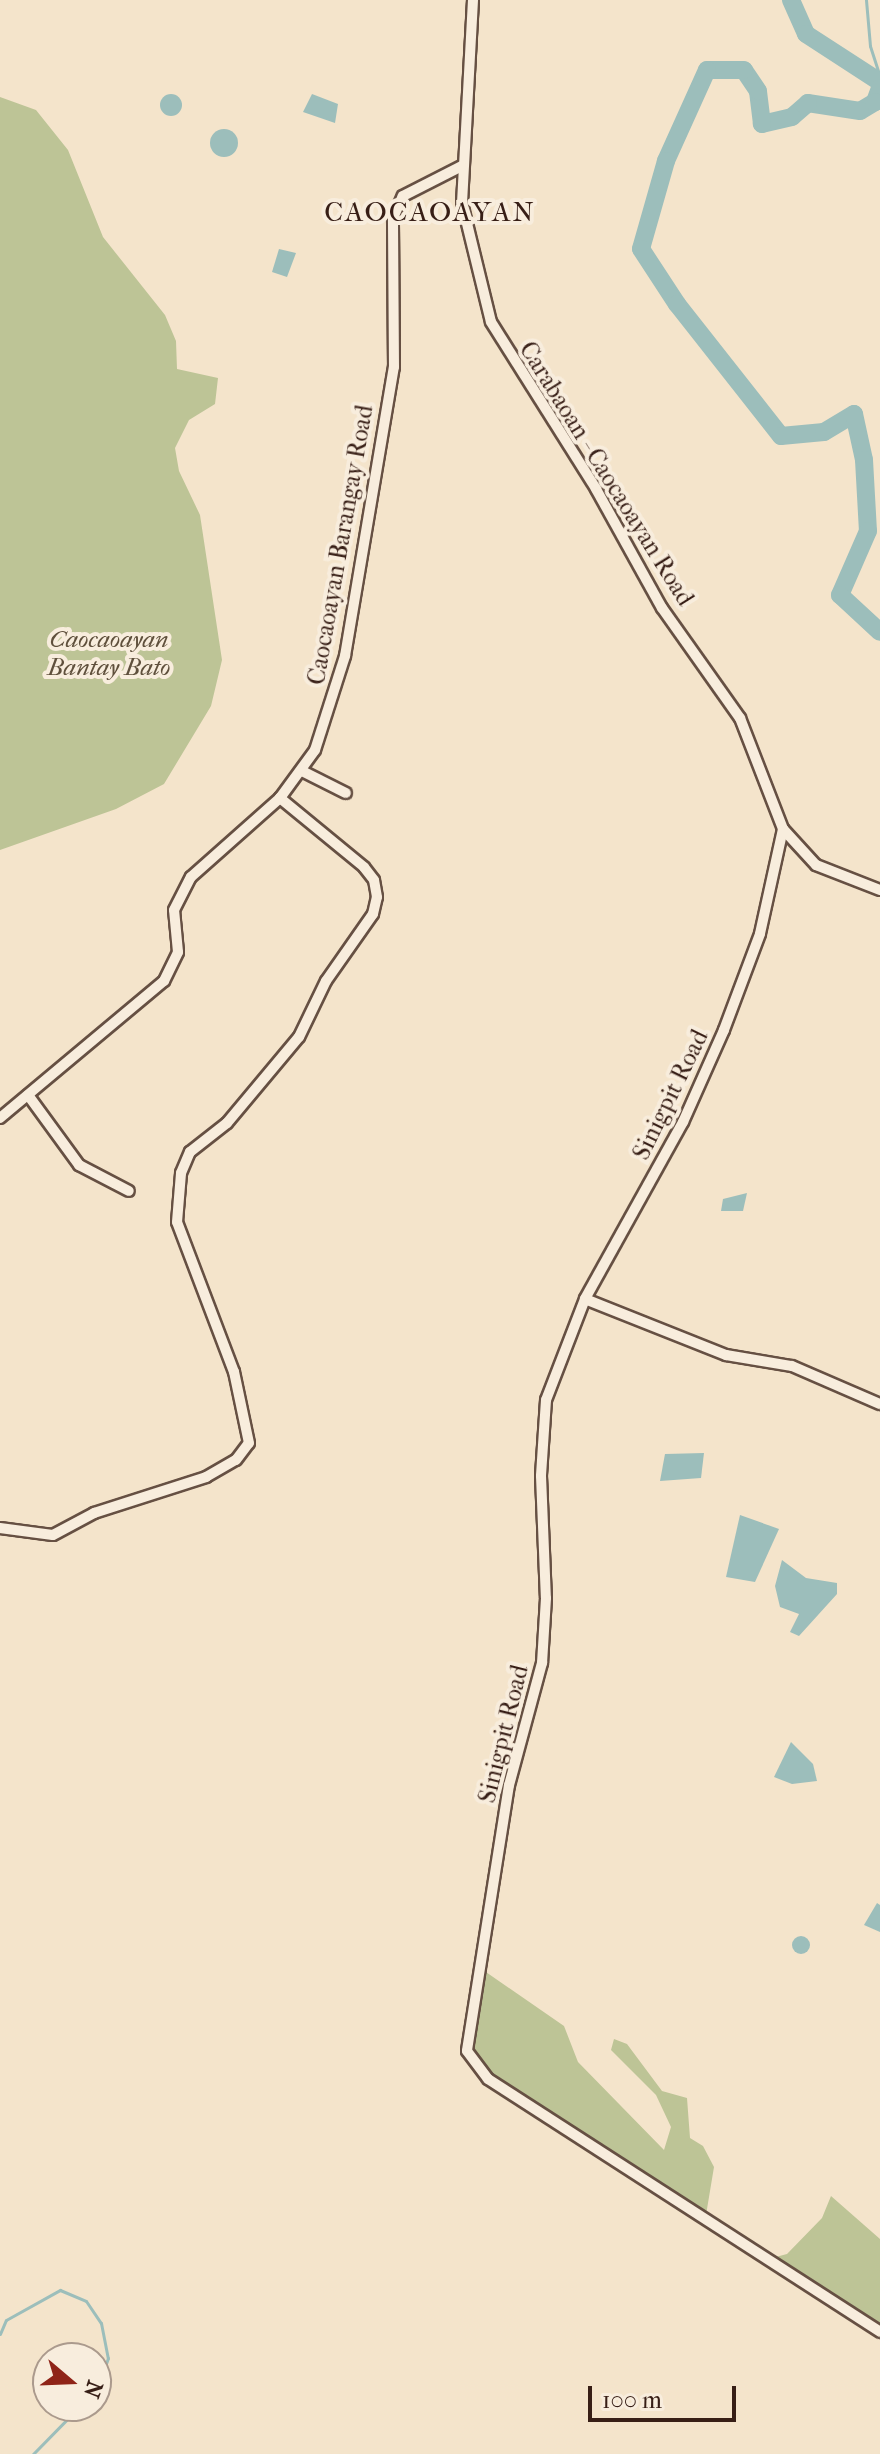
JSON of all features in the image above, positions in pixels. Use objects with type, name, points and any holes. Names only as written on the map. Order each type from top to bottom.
[{"type":"street","name":"Carabaoan - Caocaoayan Road","points":[[473,0],[472,85],[462,166],[462,203],[491,322],[596,489],[662,608],[740,718],[783,829],[816,865],[880,890]]},
{"type":"street","name":"Caocaoayan Barangay Road","points":[[0,1118],[164,981],[178,952],[173,926],[181,893],[205,860],[280,798],[302,771],[335,692],[363,559],[365,520],[394,367],[393,218],[403,196],[462,166]]},
{"type":"street","points":[[302,771],[346,793]]},
{"type":"street","points":[[0,1528],[53,1535],[108,1508],[206,1477],[236,1460],[249,1443],[234,1372],[177,1222],[181,1173],[190,1152],[227,1123],[299,1037],[326,981],[373,914],[377,897],[374,880],[364,867],[280,798]]},
{"type":"street","name":"Sinigpit Road","points":[[783,829],[760,934],[724,1030],[683,1122],[585,1299],[546,1400],[541,1476],[546,1598],[542,1663],[509,1785],[467,2051],[488,2079],[880,2332]]},
{"type":"street","points":[[28,1095],[79,1165],[129,1191]]},
{"type":"street","points":[[585,1299],[726,1355],[792,1366],[880,1404]]},
{"type":"green space","name":"Caocaoayan Bantay Bato","points":[[0,97],[36,110],[68,150],[103,237],[165,315],[176,341],[177,369],[218,378],[215,404],[189,420],[175,448],[179,471],[200,515],[222,660],[211,706],[164,784],[116,809],[0,850]]},
{"type":"green space","points":[[483,1970],[564,2026],[578,2062],[664,2150],[671,2127],[656,2095],[611,2050],[614,2039],[627,2044],[662,2091],[687,2098],[690,2138],[703,2146],[714,2167],[706,2215],[490,2077],[469,2049]]},
{"type":"green space","points":[[831,2196],[880,2239],[880,2330],[768,2259],[787,2254],[822,2218]]},
{"type":"water","points":[[171,94],[179,97],[182,105],[179,113],[171,116],[163,113],[160,105],[163,97]]},
{"type":"water","points":[[312,94],[338,104],[335,123],[303,112]]},
{"type":"water","points":[[224,129],[234,133],[238,143],[234,153],[224,157],[214,153],[210,143],[214,133]]},
{"type":"water","points":[[279,249],[296,253],[287,277],[272,272]]},
{"type":"water","points":[[747,1193],[743,1211],[721,1211],[723,1199]]},
{"type":"water","points":[[704,1453],[701,1478],[660,1481],[665,1454]]},
{"type":"water","points":[[740,1515],[779,1529],[755,1582],[726,1577]]},
{"type":"water","points":[[782,1560],[806,1578],[837,1583],[837,1594],[799,1636],[790,1632],[799,1614],[780,1607],[775,1586]]},
{"type":"water","points":[[791,1742],[813,1764],[817,1781],[792,1784],[774,1777]]},
{"type":"water","points":[[877,1903],[880,1905],[880,1932],[864,1925]]},
{"type":"water","points":[[797,1936],[805,1936],[810,1945],[808,1952],[797,1954],[792,1949],[792,1941]]},
{"type":"waterway","points":[[791,0],[806,34],[880,82]]},
{"type":"waterway","points":[[866,0],[870,46],[880,76]]},
{"type":"waterway","points":[[880,88],[875,102],[860,111],[808,103],[792,117],[762,124],[758,91],[744,70],[707,70],[666,161],[641,249],[677,304],[781,436],[824,432],[854,414],[864,460],[868,531],[840,595],[880,632]]},
{"type":"waterway","points":[[0,2334],[6,2320],[60,2290],[86,2301],[101,2323],[105,2342]]},
{"type":"waterway","points":[[33,2454],[64,2422]]},
{"type":"district","name":"CAOCAOAYAN","points":[[430,212]]}]
